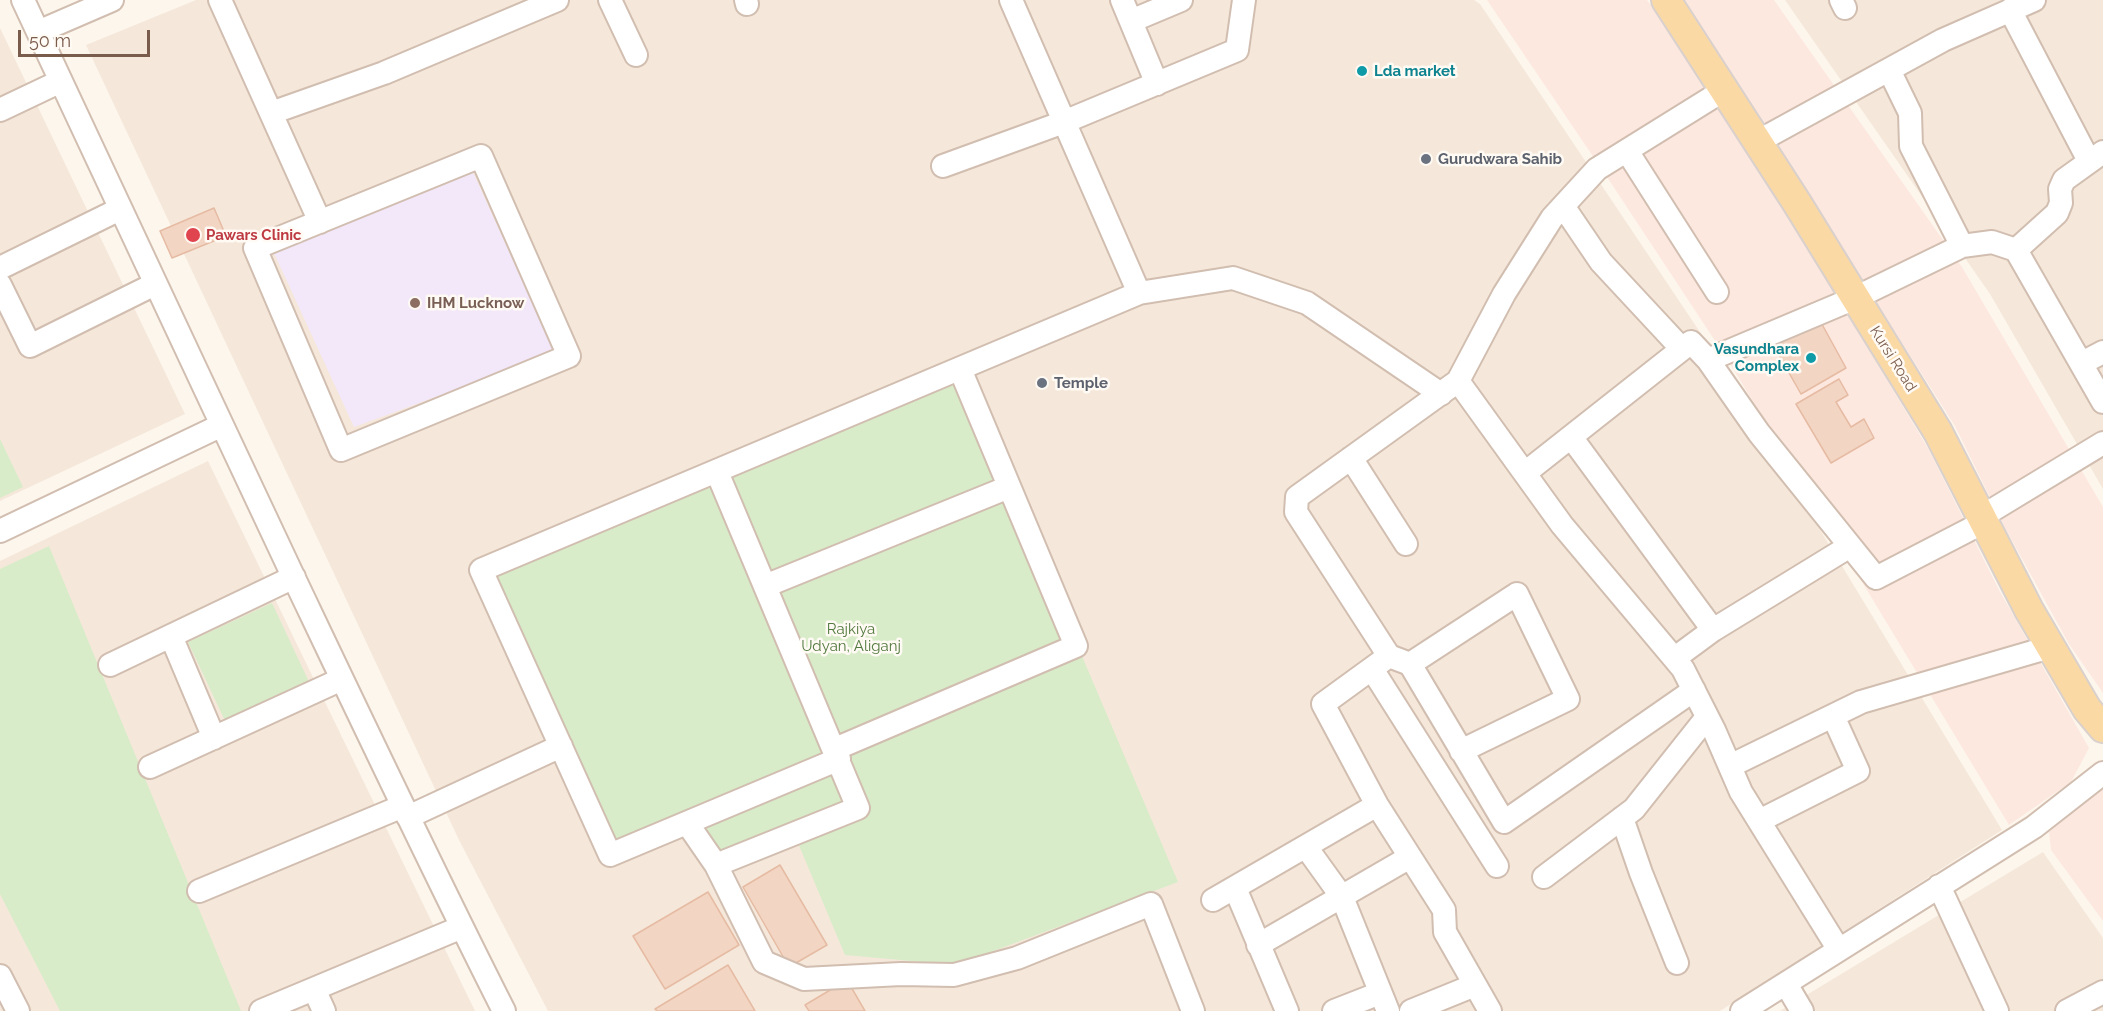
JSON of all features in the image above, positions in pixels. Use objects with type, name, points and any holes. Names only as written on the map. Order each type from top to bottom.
[{"type":"main road","name":"Kursi Road","points":[[1666,0],[1938,432],[2029,610],[2087,710],[2103,728]]},
{"type":"street","points":[[23,0],[342,679],[504,1011]]},
{"type":"street","points":[[38,32],[112,0]]},
{"type":"street","points":[[220,0],[320,222]]},
{"type":"street","points":[[271,113],[384,73],[557,0]]},
{"type":"street","points":[[610,0],[636,55]]},
{"type":"street","points":[[1011,0],[1139,293]]},
{"type":"street","points":[[1157,84],[1126,10],[1181,0]]},
{"type":"street","points":[[943,166],[1064,122],[1237,50],[1244,0]]},
{"type":"street","points":[[1757,142],[1943,40],[2034,0]]},
{"type":"street","points":[[2010,10],[2096,156],[2064,180],[2060,189],[2061,203],[2057,213],[2016,250]]},
{"type":"street","points":[[1889,70],[1910,113],[1911,146],[1962,246]]},
{"type":"street","points":[[0,110],[61,81]]},
{"type":"street","points":[[1497,866],[1390,663],[1296,512],[1297,497],[1449,388],[1504,294],[1552,219],[1597,169],[1724,90]]},
{"type":"street","points":[[1627,151],[1717,292]]},
{"type":"street","points":[[481,156],[569,356],[341,450],[255,248],[320,222],[481,156]]},
{"type":"street","points":[[1563,206],[1601,262],[1682,349]]},
{"type":"street","points":[[0,268],[120,209]]},
{"type":"street","points":[[1708,360],[1855,298],[1962,246],[1992,242],[2016,250],[2103,402]]},
{"type":"street","points":[[960,369],[1076,646],[687,823],[610,855],[481,570],[1139,293],[1233,278],[1307,303],[1449,388],[1525,473],[1562,525],[1683,669],[1741,792],[1839,950]]},
{"type":"street","points":[[0,285],[30,346],[155,284]]},
{"type":"street","points":[[1525,473],[1691,342],[1708,360],[1759,434],[1876,578],[1982,519],[2103,443]]},
{"type":"street","points":[[2082,363],[2103,352]]},
{"type":"street","points":[[0,531],[222,425]]},
{"type":"street","points":[[1571,437],[1713,630]]},
{"type":"street","points":[[1351,458],[1406,544]]},
{"type":"street","points":[[716,865],[858,808],[717,472]]},
{"type":"street","points":[[765,586],[1010,487]]},
{"type":"street","points":[[1675,658],[1713,630],[1850,546]]},
{"type":"street","points":[[110,665],[294,577]]},
{"type":"street","points":[[1461,751],[1568,699],[1517,594],[1390,663],[1323,704],[1377,805],[1444,910],[1445,932],[1490,1011]]},
{"type":"street","points":[[171,636],[214,738]]},
{"type":"street","points":[[1730,766],[1861,702],[2050,647]]},
{"type":"street","points":[[1390,663],[1461,751],[1504,822],[1694,690]]},
{"type":"street","points":[[150,767],[342,679]]},
{"type":"street","points":[[1759,821],[1858,771],[1833,716]]},
{"type":"street","points":[[1544,878],[1634,809],[1707,717]]},
{"type":"street","points":[[199,891],[406,812],[561,747]]},
{"type":"street","points":[[1742,1011],[2034,827],[2103,773]]},
{"type":"street","points":[[1213,900],[1377,805]]},
{"type":"street","points":[[1622,818],[1677,963]]},
{"type":"street","points":[[687,823],[716,865],[764,962],[804,979],[901,974],[954,975],[1017,958],[1151,904],[1193,1011]]},
{"type":"street","points":[[1306,847],[1342,897],[1384,1002],[1334,1011]]},
{"type":"street","points":[[1258,945],[1410,857]]},
{"type":"street","points":[[1939,886],[1997,1011]]},
{"type":"street","points":[[1235,888],[1287,1011]]},
{"type":"street","points":[[261,1011],[462,927]]},
{"type":"street","points":[[0,976],[11,1009]]},
{"type":"street","points":[[1786,984],[1802,1011]]},
{"type":"street","points":[[1411,1011],[1475,985]]},
{"type":"street","points":[[314,989],[324,1011]]},
{"type":"street","points":[[2067,1011],[2103,992]]},
{"type":"shaded area","points":[[196,0],[1474,0],[1480,4],[1702,335],[2002,830],[1720,1011],[548,1011],[459,840],[86,45]]},
{"type":"shaded area","points":[[1487,0],[1647,0],[1698,71],[1816,261],[1929,450],[1999,590],[2089,748],[2071,782],[2009,825],[1729,362]]},
{"type":"shaded area","points":[[1683,0],[1774,0],[1962,267],[2103,507],[2103,693],[2069,644],[2005,528],[1955,426]]},
{"type":"shaded area","points":[[1785,0],[2103,0],[2103,489],[1990,294]]},
{"type":"shaded area","points":[[0,28],[185,414],[0,501]]},
{"type":"shaded area","name":"IHM Lucknow","points":[[472,170],[555,353],[354,427],[274,253]]},
{"type":"shaded area","points":[[208,461],[475,1011],[0,1011],[0,561]]},
{"type":"shaded area","points":[[2103,788],[2103,921],[2051,850],[2049,832]]},
{"type":"shaded area","points":[[2043,852],[2103,938],[2103,1011],[1780,1011]]},
{"type":"green space","name":"Rajkiya Udyan, Aliganj","points":[[960,369],[1178,882],[956,965],[845,955],[798,843],[716,865],[686,823],[610,855],[481,570]]},
{"type":"green space","points":[[0,439],[23,487],[0,498]]},
{"type":"green space","points":[[49,546],[241,1011],[60,1011],[0,894],[0,569]]},
{"type":"green space","points":[[272,603],[310,684],[226,723],[188,642]]},
{"type":"building","points":[[214,208],[226,236],[172,258],[160,231]]},
{"type":"building","name":"Vasundhara Complex","points":[[1818,317],[1846,368],[1801,394],[1772,343]]},
{"type":"building","points":[[1839,379],[1848,395],[1836,402],[1851,427],[1864,419],[1874,438],[1831,463],[1796,404]]},
{"type":"building","points":[[780,865],[827,945],[789,967],[743,887]]},
{"type":"building","points":[[708,892],[739,945],[665,989],[633,936]]},
{"type":"building","points":[[728,965],[755,1011],[657,1011],[655,1009]]},
{"type":"building","points":[[847,980],[865,1011],[809,1011],[805,1005]]},
{"type":"place","name":"Lda market","points":[[1362,71]]},
{"type":"place","name":"Gurudwara Sahib","points":[[1426,159]]},
{"type":"place","name":"Pawars Clinic","points":[[193,235]]},
{"type":"place","name":"IHM Lucknow","points":[[415,303]]},
{"type":"place","name":"Vasundhara Complex","points":[[1811,358]]},
{"type":"place","name":"Temple","points":[[1042,383]]}]
